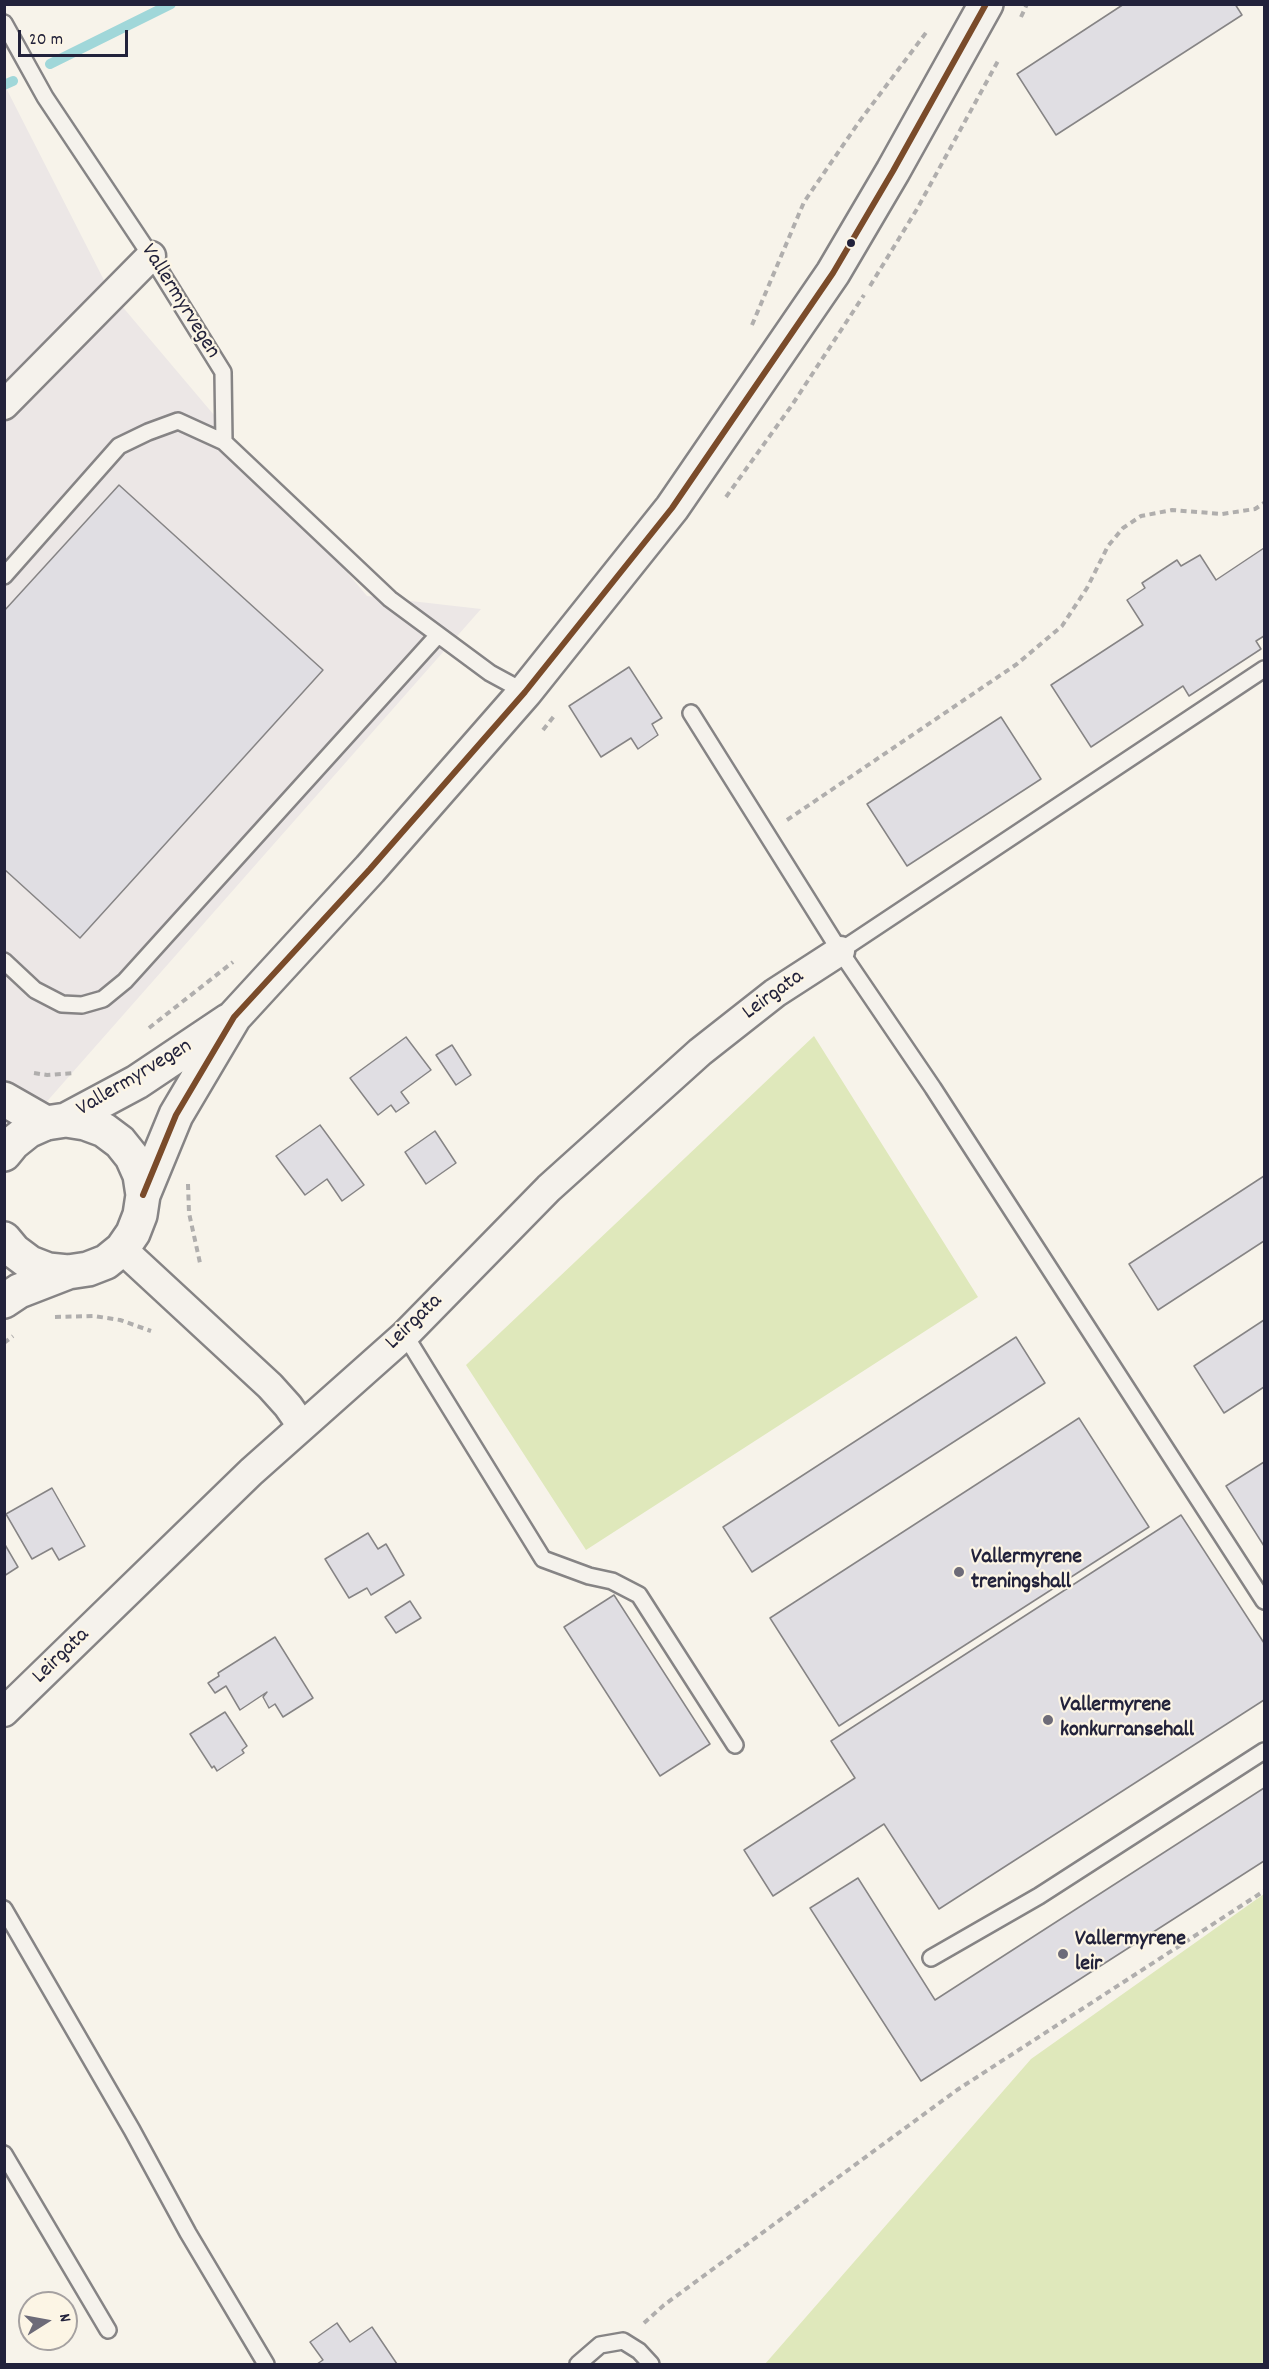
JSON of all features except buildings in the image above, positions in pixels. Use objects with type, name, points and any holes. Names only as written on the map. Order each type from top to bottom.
[{"type":"main road","name":"Vallermyrvegen","points":[[4,1301],[19,1291],[68,1272],[88,1269],[106,1262],[122,1249],[133,1233],[140,1215],[143,1195],[176,1115],[234,1017],[370,869],[525,692],[672,508],[833,273],[986,4]]},
{"type":"main road","name":"Vallermyrvegen","points":[[4,1154],[28,1131],[56,1122],[137,1082],[234,1017]]},
{"type":"main road","points":[[4,1099],[56,1122]]},
{"type":"main road","name":"Vallermyrvegen","points":[[56,1122],[85,1123],[104,1130],[120,1142],[132,1157],[140,1176],[143,1195]]},
{"type":"main road","name":"Vallermyrvegen","points":[[4,1239],[14,1251],[30,1263],[48,1270],[68,1272]]},
{"type":"street","points":[[4,405],[151,256]]},
{"type":"street","name":"Leirgata","points":[[4,1712],[251,1472],[405,1335],[549,1188],[700,1052],[775,993],[840,951]]},
{"type":"street","points":[[122,1249],[270,1386],[302,1426]]},
{"type":"lane","name":"Vallermyrvegen","points":[[4,24],[45,97],[151,256],[223,372],[224,442]]},
{"type":"lane","points":[[4,576],[119,446],[178,421],[224,442],[390,599],[490,674],[525,692]]},
{"type":"lane","points":[[4,961],[35,990],[62,1004],[82,1005],[103,999],[125,981],[438,635]]},
{"type":"lane","points":[[840,951],[1264,669]]},
{"type":"lane","points":[[691,713],[840,951],[933,1088],[1264,1601]]},
{"type":"lane","points":[[405,1335],[543,1559],[589,1576],[612,1581],[639,1594],[735,1745]]},
{"type":"lane","points":[[931,1958],[1039,1896],[1264,1751]]},
{"type":"lane","points":[[4,1910],[132,2130],[188,2233],[266,2364]]},
{"type":"lane","points":[[4,2154],[108,2330]]},
{"type":"lane","points":[[578,2364],[600,2345],[623,2341],[639,2351],[651,2364]]},
{"type":"path","points":[[750,330],[804,202],[858,122],[934,23]]},
{"type":"path","points":[[766,834],[1017,664],[1053,634],[1062,626],[1087,588],[1108,546],[1123,528],[1141,516],[1172,510],[1222,514],[1255,509],[1264,503]]},
{"type":"path","points":[[146,1031],[237,959]]},
{"type":"path","points":[[29,1072],[47,1076],[72,1074],[80,1070]]},
{"type":"path","points":[[52,1317],[94,1316],[120,1320],[151,1331]]},
{"type":"path","points":[[4,1343],[18,1331]]},
{"type":"path","points":[[623,2341],[664,2305],[957,2090],[1264,1891]]},
{"type":"shaded area","points":[[4,84],[110,292],[367,596],[481,609],[5,1149]]},
{"type":"green space","points":[[814,1036],[978,1297],[586,1550],[466,1365]]},
{"type":"green space","points":[[1264,1894],[1264,2364],[765,2364],[1031,2059]]},
{"type":"waterway","points":[[50,64],[171,4]]},
{"type":"waterway","points":[[4,85],[13,81]]},
{"type":"transit line","points":[[143,1195],[176,1115],[234,1017],[370,869],[525,692],[672,508],[833,273],[986,4]]},
{"type":"place","name":"Vallermyrene treningshall","points":[[959,1572]]},
{"type":"place","name":"Vallermyrene konkurransehall","points":[[1048,1720]]},
{"type":"place","name":"Vallermyrene leir","points":[[1063,1954]]}]
